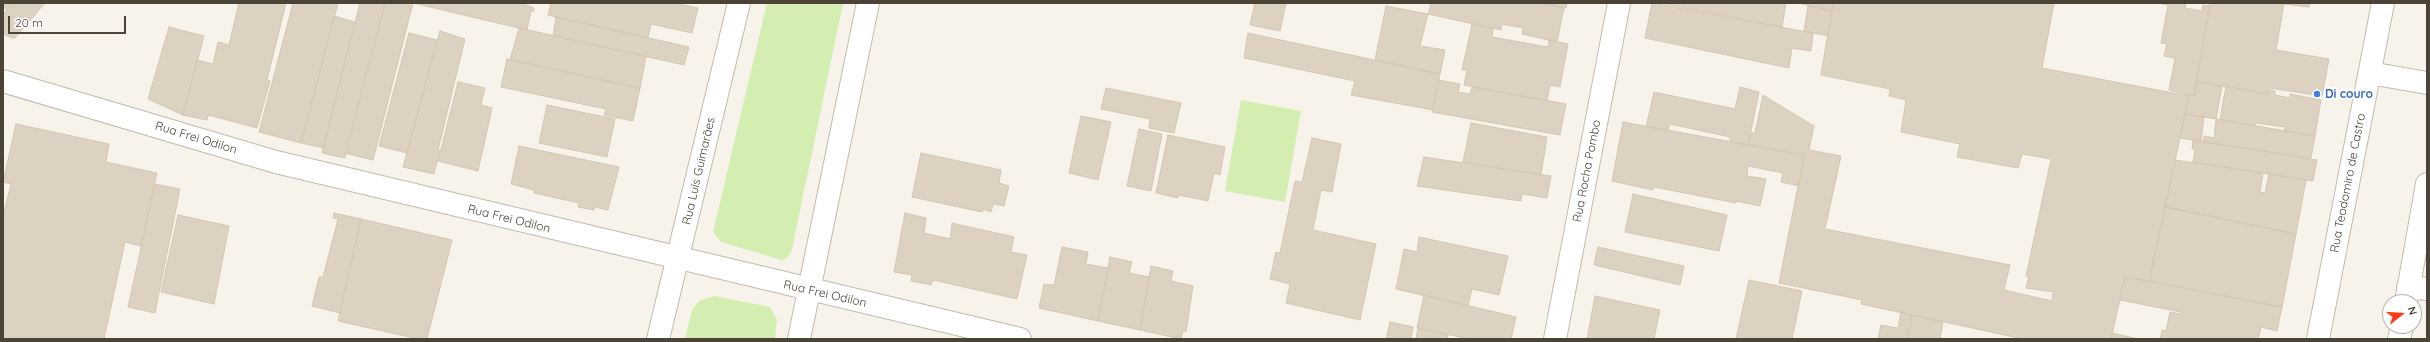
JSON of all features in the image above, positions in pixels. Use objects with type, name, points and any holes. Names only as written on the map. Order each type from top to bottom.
[{"type":"street","name":"Rua Luís Guimarães","points":[[658,339],[739,3]]},
{"type":"street","points":[[800,339],[868,3]]},
{"type":"street","name":"Rua Rocha Pombo","points":[[1555,339],[1619,3]]},
{"type":"street","name":"Rua Teodomiro de Castro","points":[[2318,339],[2384,3]]},
{"type":"street","points":[[2370,73],[2427,83]]},
{"type":"street","name":"Rua Frei Odilon","points":[[3,81],[276,162],[678,259],[1020,339]]},
{"type":"street","points":[[2414,293],[2427,184]]},
{"type":"green space","points":[[767,3],[843,3],[792,249],[788,257],[782,260],[721,242],[713,232]]},
{"type":"green space","points":[[1241,100],[1301,111],[1285,202],[1225,191]]},
{"type":"green space","points":[[714,296],[770,307],[777,320],[775,339],[685,339],[692,310],[699,301]]},
{"type":"building","points":[[3,3],[13,3],[7,10],[3,7]]},
{"type":"building","points":[[13,3],[45,3],[14,39],[3,34],[3,14]]},
{"type":"building","points":[[239,3],[286,3],[267,80],[270,81],[257,128],[208,115],[207,120],[183,115],[197,60],[213,64],[218,42],[229,45]]},
{"type":"building","points":[[293,3],[338,3],[301,143],[259,132]]},
{"type":"building","points":[[360,3],[385,3],[345,158],[322,153]]},
{"type":"building","points":[[385,3],[413,3],[373,160],[345,153]]},
{"type":"building","points":[[413,3],[521,3],[534,8],[533,12],[531,11],[527,30]]},
{"type":"building","points":[[551,3],[673,3],[698,8],[692,33],[651,24],[648,38],[548,15]]},
{"type":"building","points":[[1255,3],[1286,3],[1280,31],[1250,25]]},
{"type":"building","points":[[1426,3],[1542,3],[1564,8],[1557,42],[1522,34],[1523,28],[1502,24],[1501,30],[1428,14],[1431,4]]},
{"type":"building","points":[[1543,3],[1567,3],[1566,8]]},
{"type":"building","points":[[1652,3],[1813,33],[1811,51],[1792,48],[1789,68],[1645,38]]},
{"type":"building","points":[[1661,3],[1786,3],[1782,27]]},
{"type":"building","points":[[1799,3],[1833,3],[1832,11]]},
{"type":"building","points":[[1833,3],[2054,3],[2042,68],[2189,96],[2149,281],[2125,277],[2111,339],[2023,339],[1861,304],[1862,300],[1779,283],[1804,155],[1748,145],[1751,133],[1755,133],[1763,95],[1814,126],[1809,150],[1841,156],[1825,229],[2010,265],[2004,290],[2052,301],[2053,292],[2026,288],[2029,277],[2026,276],[2051,159],[2022,154],[2018,168],[1957,157],[1960,144],[1901,132],[1906,100],[1889,96],[1890,89],[1821,75]]},
{"type":"building","points":[[2159,3],[2186,3],[2185,8],[2202,11],[2203,5],[2210,6],[2194,96],[2169,90],[2175,58],[2164,56],[2167,44],[2161,43],[2168,5]]},
{"type":"building","points":[[2210,3],[2310,3],[2309,7],[2284,4],[2276,50],[2329,59],[2322,96],[2269,88],[2268,94],[2197,82]]},
{"type":"building","points":[[1386,6],[1428,14],[1420,46],[1445,50],[1440,74],[1375,60]]},
{"type":"building","points":[[1808,6],[1832,11],[1828,36],[1804,31]]},
{"type":"building","points":[[334,16],[355,22],[323,148],[301,143]]},
{"type":"building","points":[[556,17],[689,47],[684,65],[553,36]]},
{"type":"building","points":[[1472,24],[1493,29],[1492,37],[1548,47],[1549,40],[1568,44],[1560,87],[1550,85],[1547,101],[1464,85],[1467,70],[1462,70]]},
{"type":"building","points":[[169,27],[204,36],[183,115],[148,99]]},
{"type":"building","points":[[519,28],[646,56],[640,88],[510,60]]},
{"type":"building","points":[[440,31],[465,39],[438,150],[440,151],[434,174],[403,167]]},
{"type":"building","points":[[409,33],[437,40],[407,153],[379,146]]},
{"type":"building","points":[[1248,33],[1440,74],[1433,110],[1351,95],[1355,81],[1244,58]]},
{"type":"building","points":[[507,59],[640,88],[633,121],[604,115],[606,109],[501,87]]},
{"type":"building","points":[[1439,80],[1460,84],[1458,92],[1470,94],[1472,87],[1566,104],[1560,135],[1432,112]]},
{"type":"building","points":[[458,82],[485,88],[481,105],[492,108],[478,171],[438,161]]},
{"type":"building","points":[[2197,82],[2222,86],[2216,119],[2185,114],[2189,94],[2194,96]]},
{"type":"building","points":[[2226,86],[2268,94],[2269,90],[2275,91],[2275,95],[2290,98],[2290,94],[2321,100],[2315,136],[2284,131],[2285,127],[2255,123],[2255,126],[2220,120]]},
{"type":"building","points":[[1740,87],[1759,92],[1748,145],[1730,142],[1730,137],[1670,124],[1668,130],[1646,127],[1654,92],[1735,109]]},
{"type":"building","points":[[1106,88],[1181,103],[1174,133],[1149,128],[1150,119],[1101,109]]},
{"type":"building","points":[[547,105],[615,119],[607,157],[539,143]]},
{"type":"building","points":[[2185,114],[2204,117],[2201,141],[2180,138]]},
{"type":"building","points":[[1081,116],[1111,122],[1098,180],[1069,173]]},
{"type":"building","points":[[2216,119],[2315,136],[2311,158],[2203,142],[2204,136],[2214,138]]},
{"type":"building","points":[[1623,122],[1804,155],[1799,186],[1781,182],[1783,173],[1748,166],[1747,176],[1766,179],[1760,206],[1736,201],[1736,203],[1654,187],[1653,190],[1612,181]]},
{"type":"building","points":[[1471,123],[1547,137],[1541,175],[1463,162]]},
{"type":"building","points":[[16,124],[109,144],[106,162],[157,173],[141,246],[125,242],[104,339],[3,339],[3,216],[11,184],[3,182]]},
{"type":"building","points":[[1139,129],[1162,134],[1151,191],[1127,186]]},
{"type":"building","points":[[1168,135],[1225,147],[1220,175],[1214,173],[1208,201],[1179,195],[1178,198],[1156,193]]},
{"type":"building","points":[[1312,138],[1341,144],[1332,192],[1321,190],[1313,230],[1376,244],[1360,320],[1286,303],[1290,284],[1270,279],[1276,252],[1280,253],[1295,181],[1302,182]]},
{"type":"building","points":[[2193,140],[2317,160],[2313,181],[2193,162],[2195,149],[2192,149]]},
{"type":"building","points":[[519,146],[619,167],[608,210],[595,207],[594,210],[578,207],[579,203],[534,193],[534,190],[511,184]]},
{"type":"building","points":[[921,153],[1001,170],[999,183],[1009,186],[1004,206],[993,204],[991,212],[983,209],[982,212],[912,197]]},
{"type":"building","points":[[1424,157],[1551,176],[1547,198],[1522,194],[1521,201],[1417,186]]},
{"type":"building","points":[[2175,160],[2263,173],[2260,192],[2265,193],[2269,174],[2306,180],[2296,234],[2165,207]]},
{"type":"building","points":[[155,184],[180,189],[155,313],[128,307]]},
{"type":"building","points":[[1633,194],[1727,215],[1719,251],[1625,232]]},
{"type":"building","points":[[2165,207],[2296,234],[2282,307],[2149,281]]},
{"type":"building","points":[[334,213],[361,219],[340,313],[312,306],[319,277],[323,277],[338,219],[333,218]]},
{"type":"building","points":[[905,213],[926,218],[924,233],[950,239],[952,223],[1014,237],[1011,252],[1027,255],[1017,299],[933,280],[931,285],[911,281],[912,275],[894,272]]},
{"type":"building","points":[[178,215],[229,226],[214,304],[161,292]]},
{"type":"building","points":[[361,219],[452,240],[427,339],[418,339],[338,321]]},
{"type":"building","points":[[1419,237],[1508,256],[1499,295],[1472,289],[1468,306],[1396,289],[1404,249],[1417,252]]},
{"type":"building","points":[[1062,247],[1088,252],[1086,264],[1108,268],[1098,321],[1039,308],[1044,284],[1054,285]]},
{"type":"building","points":[[1598,247],[1684,266],[1680,285],[1594,265]]},
{"type":"building","points":[[1110,257],[1132,262],[1129,273],[1149,277],[1140,330],[1098,321]]},
{"type":"building","points":[[1151,266],[1173,271],[1171,281],[1193,286],[1186,332],[1183,331],[1181,339],[1140,330]]},
{"type":"building","points":[[2125,277],[2282,307],[2277,331],[2261,327],[2258,339],[2160,339],[2162,330],[2166,331],[2170,312],[2181,314],[2181,312],[2120,300]]},
{"type":"building","points":[[1749,280],[1802,291],[1792,339],[1736,339]]},
{"type":"building","points":[[1424,295],[1516,317],[1511,339],[1469,339],[1417,328]]},
{"type":"building","points":[[1595,296],[1660,310],[1654,339],[1587,339]]},
{"type":"building","points":[[1901,312],[1912,315],[1907,339],[1878,339],[1881,325],[1898,328]]},
{"type":"building","points":[[1912,315],[1943,322],[1940,339],[1907,339]]},
{"type":"building","points":[[1390,322],[1413,327],[1411,339],[1386,339]]},
{"type":"building","points":[[1418,328],[1448,335],[1447,338],[1451,339],[1416,339]]},
{"type":"building","points":[[2112,333],[2138,339],[2111,339]]},
{"type":"place","name":"Di couro","points":[[2317,94]]}]
